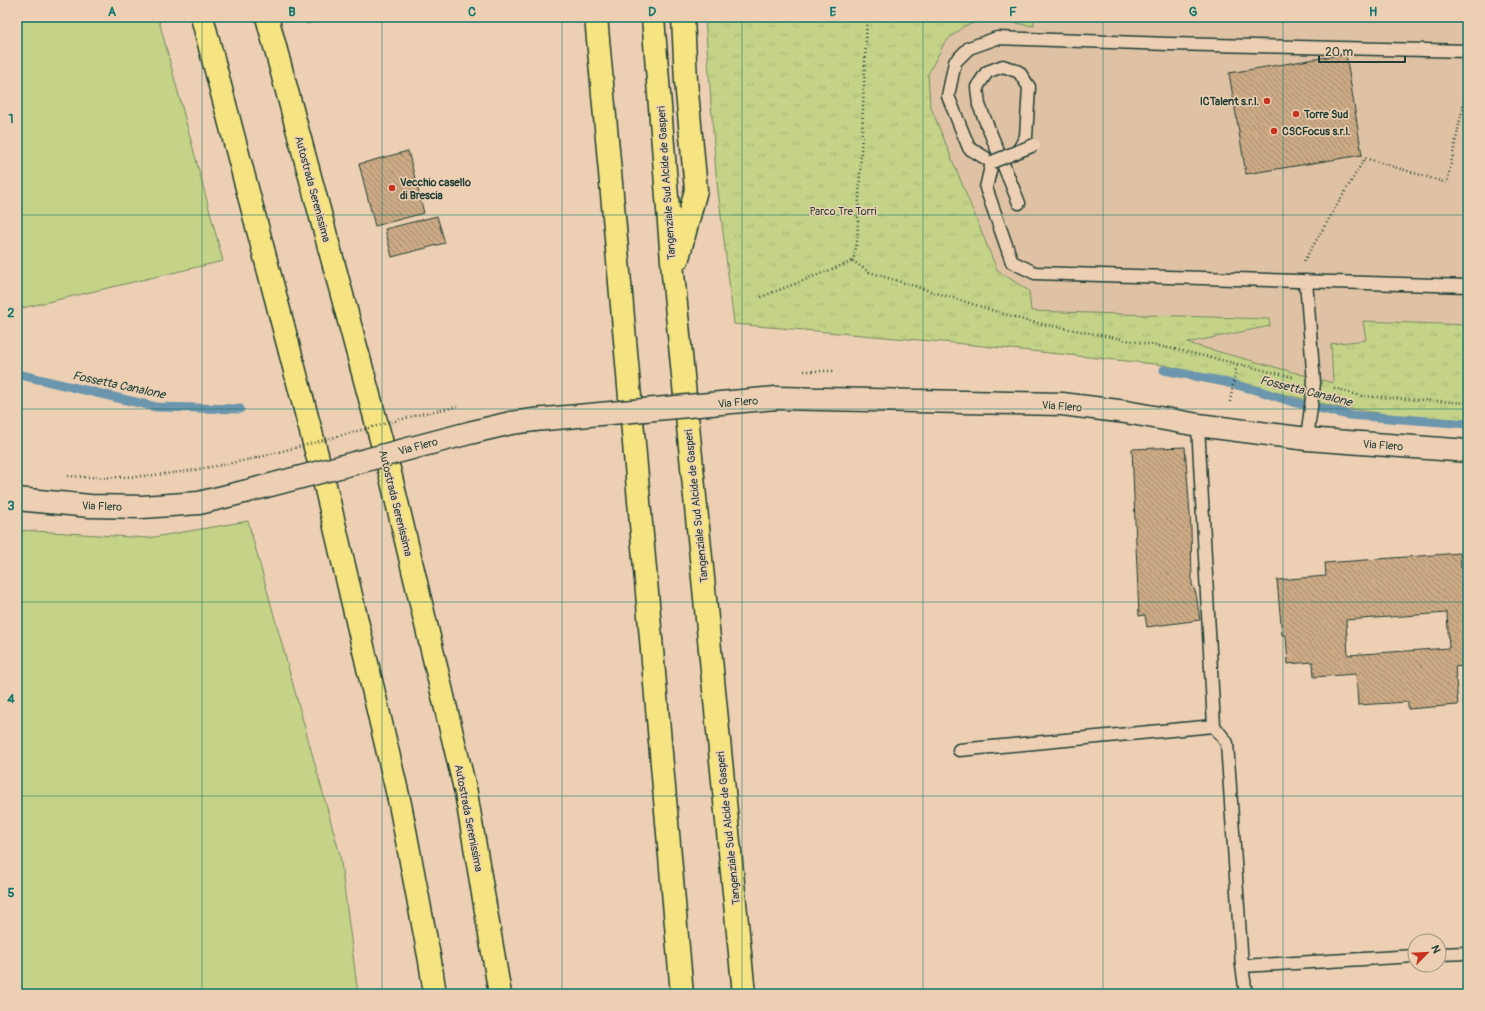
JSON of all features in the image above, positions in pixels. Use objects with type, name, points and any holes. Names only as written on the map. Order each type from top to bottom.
[{"type":"highway","points":[[202,17],[326,489],[400,804],[435,994]]},
{"type":"highway","name":"Autostrada Serenissima","points":[[267,17],[388,465],[466,793],[500,994]]},
{"type":"highway","points":[[596,17],[682,994]]},
{"type":"highway","name":"Tangenziale Sud Alcide de Gasperi","points":[[653,17],[674,274],[744,994]]},
{"type":"highway","points":[[674,274],[696,190],[686,81],[683,17]]},
{"type":"street","name":"Via Flero","points":[[17,499],[90,506],[142,507],[199,503],[511,423],[776,398],[1062,404],[1126,412],[1198,425],[1307,439],[1468,452]]},
{"type":"lane","points":[[992,162],[969,148],[948,96],[955,62],[969,48],[997,38],[1169,44],[1468,51]]},
{"type":"lane","points":[[1018,151],[1026,137],[1029,87],[1019,72],[1003,66],[987,72],[977,87],[979,105],[1020,203]]},
{"type":"lane","points":[[992,162],[1034,145]]},
{"type":"lane","points":[[992,162],[986,188],[1012,262],[1035,273],[1468,286]]},
{"type":"lane","points":[[1306,281],[1314,382],[1307,439]]},
{"type":"lane","points":[[1198,425],[1214,726],[1227,743],[1242,966],[1246,994]]},
{"type":"lane","points":[[959,750],[1214,726]]},
{"type":"lane","points":[[1447,953],[1468,952]]},
{"type":"lane","points":[[1242,966],[1407,956]]},
{"type":"path","points":[[853,261],[857,242],[868,17]]},
{"type":"path","points":[[1306,281],[1304,261],[1364,158],[1447,183],[1468,81]]},
{"type":"path","points":[[761,297],[853,261]]},
{"type":"path","points":[[853,261],[869,272],[1027,321],[1166,348],[1314,382],[1361,396],[1468,403]]},
{"type":"path","points":[[1230,402],[1237,364]]},
{"type":"path","points":[[61,475],[134,477],[204,470],[256,458],[429,412]]},
{"type":"shaded area","points":[[1035,17],[1358,17],[1468,20],[1468,325],[1363,321],[1366,340],[1333,384],[1186,343],[1269,327],[1269,319],[1031,311],[1028,291],[997,270],[930,105],[928,74],[945,42],[964,26],[989,19],[1034,26]]},
{"type":"green space","points":[[17,17],[158,17],[223,261],[18,309]]},
{"type":"green space","points":[[305,17],[337,17],[307,24]]},
{"type":"green space","name":"Parco Tre Torri","points":[[705,17],[1034,17],[1034,26],[989,19],[964,26],[945,42],[928,74],[930,105],[997,270],[1029,291],[1031,311],[1269,319],[1270,326],[1187,343],[1333,383],[1331,344],[1366,340],[1363,321],[1468,325],[1468,420],[1401,416],[1336,407],[1164,365],[954,343],[734,324],[716,174]]},
{"type":"green space","points":[[1358,17],[1468,17],[1468,20]]},
{"type":"green space","points":[[248,521],[340,855],[358,994],[17,994],[17,530],[148,538]]},
{"type":"building","name":"Torre Sud","points":[[1346,54],[1362,155],[1246,174],[1229,73]]},
{"type":"building","name":"Vecchio casello di Brescia","points":[[408,151],[424,213],[375,226],[359,164]]},
{"type":"building","points":[[437,216],[445,243],[392,257],[385,229]]},
{"type":"building","points":[[1185,447],[1191,528],[1192,584],[1196,594],[1200,620],[1147,627],[1145,615],[1139,616],[1132,449]]},
{"type":"building","points":[[1460,553],[1461,568],[1468,568],[1468,665],[1455,667],[1458,705],[1408,709],[1408,702],[1358,705],[1356,674],[1314,677],[1313,662],[1288,664],[1286,635],[1282,635],[1277,580],[1326,576],[1325,563]],"holes":[[[1447,613],[1449,648],[1348,655],[1346,620]]]},
{"type":"waterway","name":"Fossetta Canalone","points":[[1164,370],[1220,381],[1260,391],[1293,402],[1349,415],[1468,424]]},
{"type":"waterway","name":"Fossetta Canalone","points":[[17,374],[156,407],[240,409]]},
{"type":"place","name":"ICTalent s.r.l.","points":[[1267,101]]},
{"type":"place","name":"Torre Sud","points":[[1296,114]]},
{"type":"place","name":"CSCFocus s.r.l.","points":[[1274,131]]},
{"type":"place","name":"Vecchio casello di Brescia","points":[[392,188]]}]
